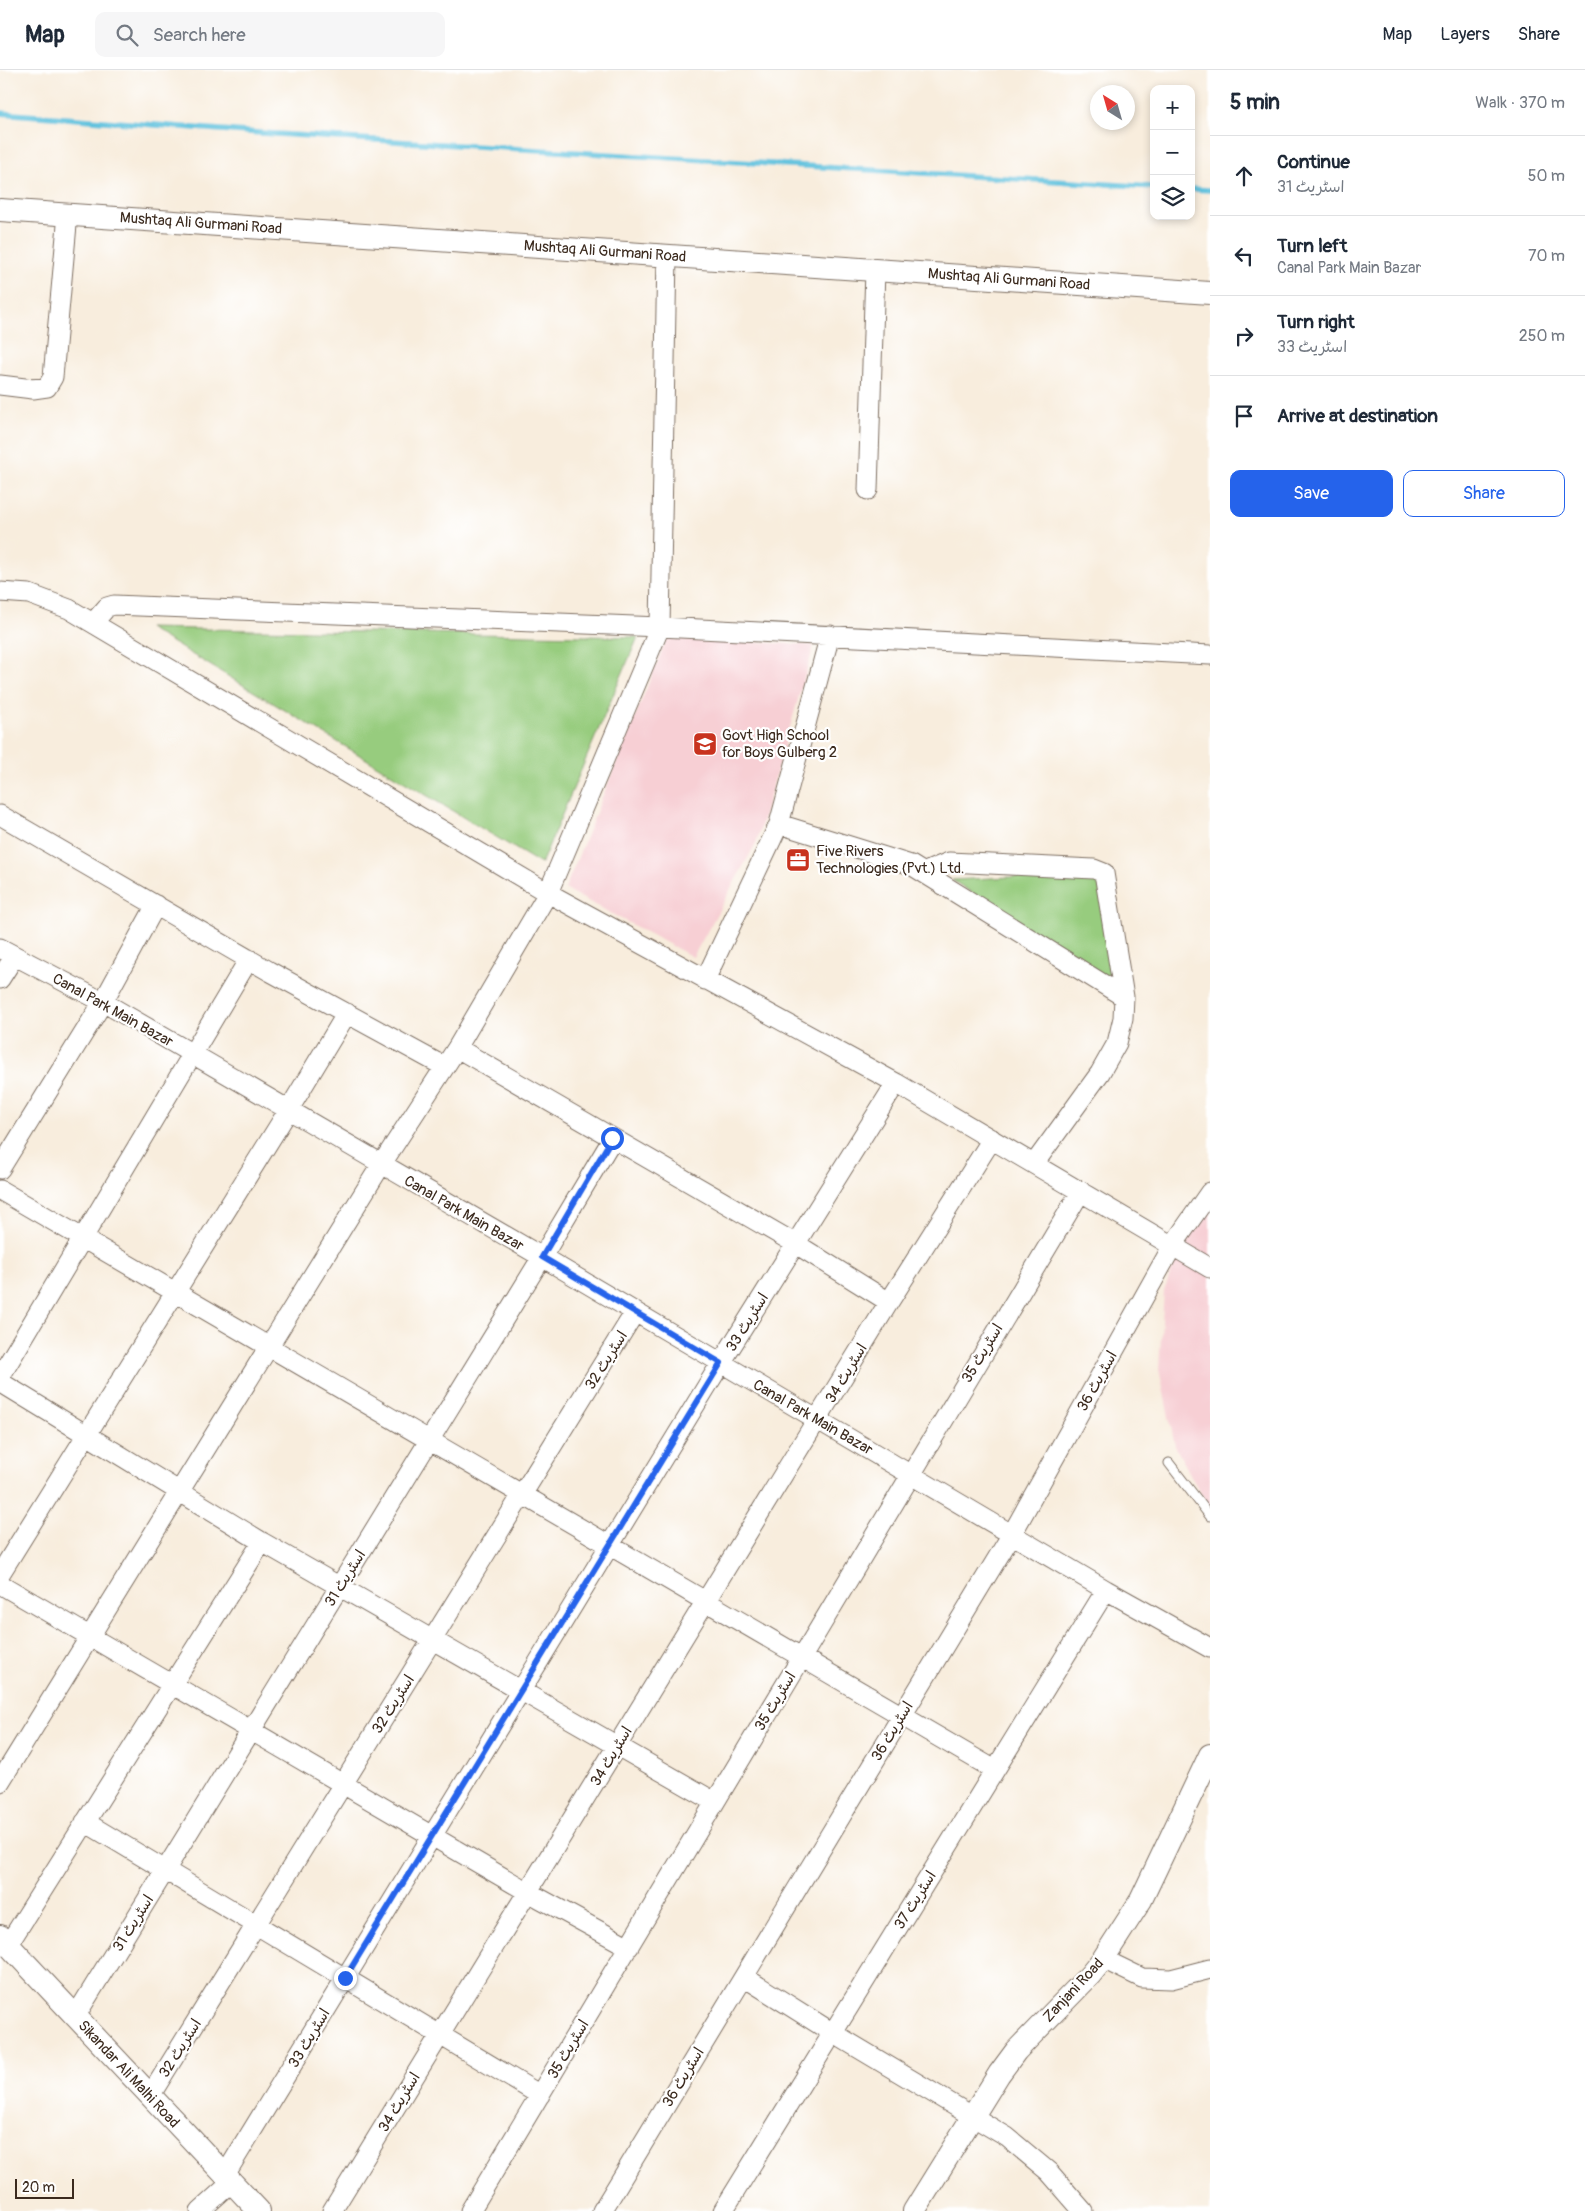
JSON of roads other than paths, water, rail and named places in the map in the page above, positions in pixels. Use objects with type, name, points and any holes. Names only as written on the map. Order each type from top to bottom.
[{"type":"street","name":"Mushtaq Ali Gurmani Road","points":[[0,210],[1210,293]]},
{"type":"street","points":[[0,385],[33,389],[47,387],[53,377],[68,214]]},
{"type":"street","points":[[0,1782],[381,1166],[457,1048],[548,893],[660,627],[667,255]]},
{"type":"street","points":[[868,490],[875,270]]},
{"type":"street","points":[[0,592],[30,594],[70,610],[548,893],[896,1084],[1210,1268]]},
{"type":"street","points":[[93,624],[107,607],[114,605],[660,627],[1210,655]]},
{"type":"street","points":[[705,980],[779,824],[830,636]]},
{"type":"street","points":[[0,815],[249,959],[445,1067]]},
{"type":"street","points":[[779,824],[899,860],[926,874],[1124,997]]},
{"type":"street","points":[[926,874],[930,870],[949,862],[1094,869],[1104,873],[1124,997],[1123,1018],[1117,1043],[1100,1072],[1034,1164]]},
{"type":"street","points":[[0,1169],[103,1002],[156,905]]},
{"type":"street","points":[[0,979],[7,952]]},
{"type":"street","name":"Canal Park Main Bazar","points":[[7,952],[103,1002],[381,1166],[542,1257],[1106,1590],[1210,1648]]},
{"type":"street","points":[[249,959],[1,1375],[86,1434],[262,1542],[715,1802]]},
{"type":"street","points":[[0,1574],[288,1111],[346,1013]]},
{"type":"street","points":[[457,1048],[796,1244],[889,1302]]},
{"type":"street","name":"اسٹریٹ 33","points":[[200,2211],[229,2179],[345,1978],[721,1363],[896,1084]]},
{"type":"street","name":"اسٹریٹ 31","points":[[75,2017],[542,1257],[612,1138]]},
{"type":"street","name":"اسٹریٹ 34","points":[[332,2211],[889,1302],[992,1139]]},
{"type":"street","points":[[0,1190],[995,1770]]},
{"type":"street","name":"اسٹریٹ 35","points":[[470,2211],[909,1473],[1081,1191]]},
{"type":"street","name":"اسٹریٹ 36","points":[[602,2211],[1012,1534],[1173,1245],[1210,1192]]},
{"type":"street","name":"اسٹریٹ 32","points":[[150,2096],[635,1312]]},
{"type":"street","points":[[4,1940],[85,1822],[262,1542]]},
{"type":"street","points":[[0,1584],[528,1892],[628,1947]]},
{"type":"street","name":"اسٹریٹ 37","points":[[723,2211],[1106,1590]]},
{"type":"street","name":"Zanjani Road","points":[[914,2211],[999,2074],[1016,2051],[1090,1975],[1103,1959],[1141,1900],[1210,1755]]},
{"type":"street","points":[[85,1822],[540,2095]]},
{"type":"street","name":"Sikandar Ali Malhi Road","points":[[4,1940],[259,2211]]},
{"type":"street","points":[[1103,1959],[1142,1978],[1171,1979],[1210,1969]]},
{"type":"street","points":[[744,1977],[833,2033],[1007,2137],[1042,2166],[1083,2211]]},
{"type":"lane","points":[[1169,1463],[1210,1516]]},
{"type":"waterway","points":[[0,113],[260,133],[1150,187]]},
{"type":"waterway","points":[[1195,189],[1210,190]]},
{"type":"place","name":"Govt High School for Boys Gulberg 2","points":[[705,744]]},
{"type":"place","name":"Five Rivers Technologies (Pvt.) Ltd.","points":[[798,860]]}]
